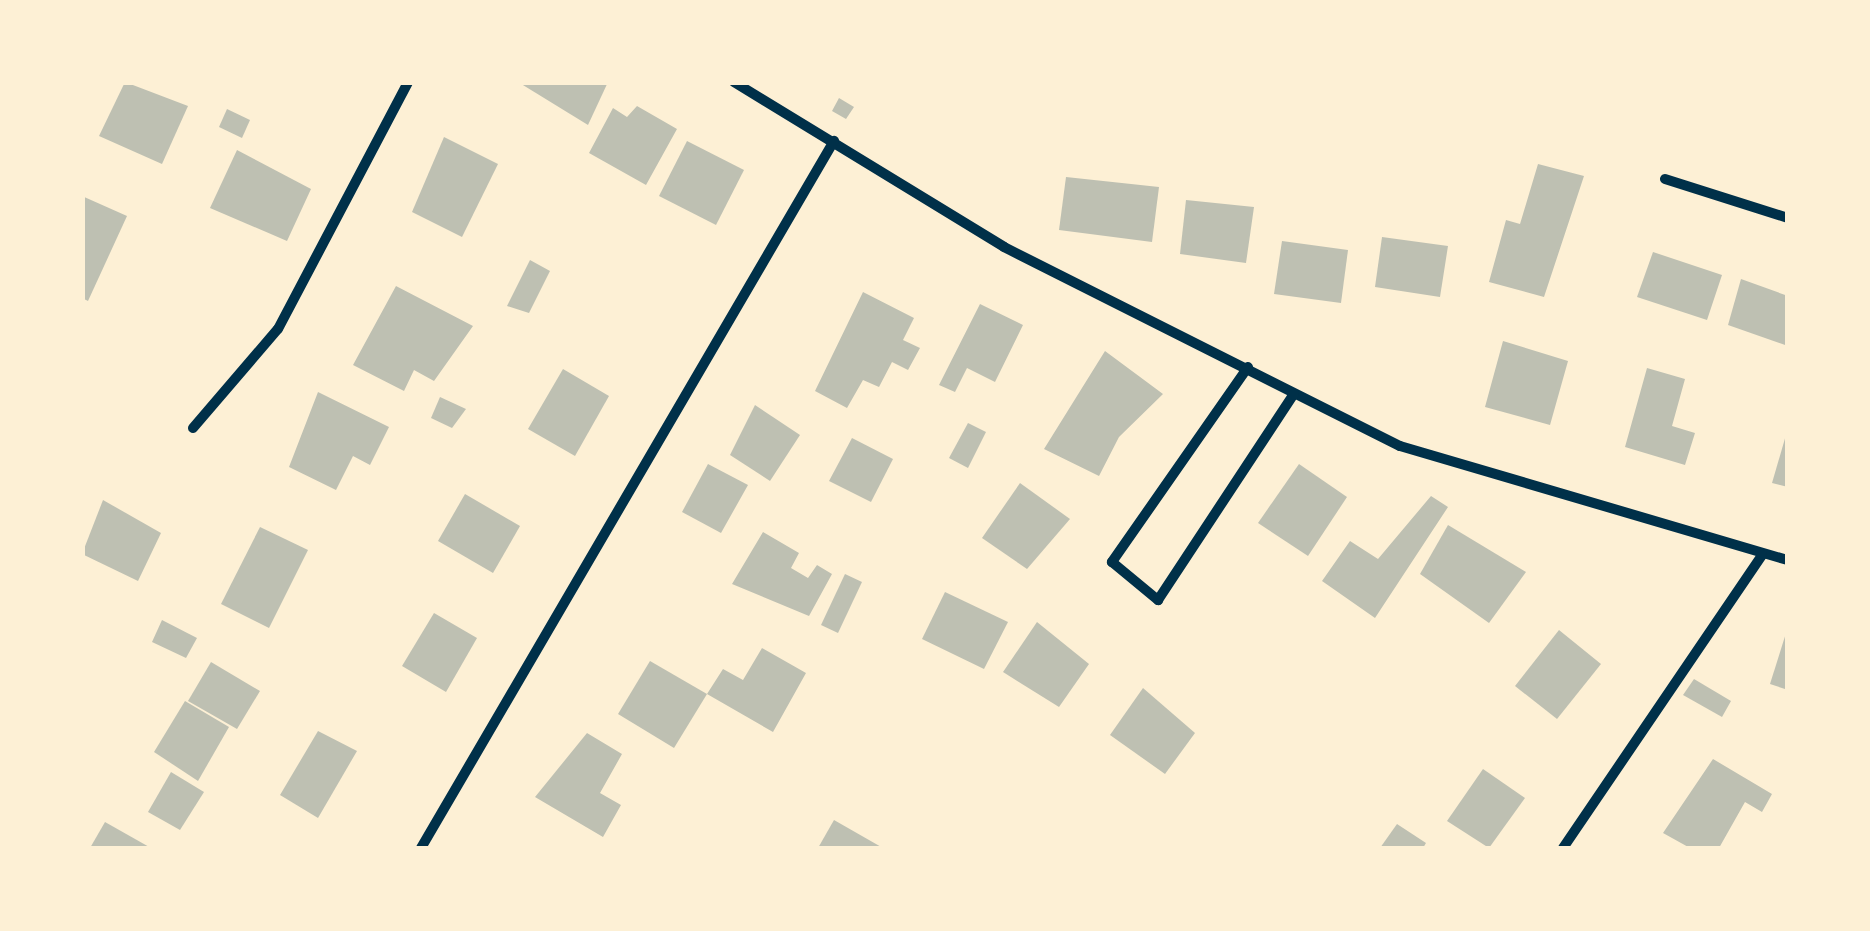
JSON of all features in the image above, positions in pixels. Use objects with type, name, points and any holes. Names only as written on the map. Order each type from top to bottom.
[{"type":"street","points":[[193,428],[278,329],[408,82]]},
{"type":"street","points":[[734,82],[1004,246],[1400,446],[1788,560]]},
{"type":"street","points":[[422,848],[834,142]]},
{"type":"street","points":[[1665,179],[1788,218]]},
{"type":"street","points":[[1248,368],[1112,562],[1158,600],[1294,394]]},
{"type":"street","points":[[1563,848],[1762,555]]},
{"type":"building","points":[[125,82],[188,106],[162,164],[99,136]]},
{"type":"building","points":[[518,82],[608,82],[588,125]]},
{"type":"building","points":[[839,98],[854,107],[846,119],[832,111]]},
{"type":"building","points":[[637,106],[677,129],[646,185],[589,153],[613,108],[627,117]]},
{"type":"building","points":[[227,109],[250,120],[242,138],[219,127]]},
{"type":"building","points":[[444,137],[498,164],[462,237],[412,212]]},
{"type":"building","points":[[687,141],[744,170],[716,225],[659,196]]},
{"type":"building","points":[[237,150],[311,189],[287,241],[210,208]]},
{"type":"building","points":[[1538,164],[1584,176],[1544,297],[1489,282],[1506,220],[1520,224]]},
{"type":"building","points":[[1066,177],[1159,187],[1152,242],[1059,230]]},
{"type":"building","points":[[82,196],[127,216],[88,301],[82,298]]},
{"type":"building","points":[[1186,200],[1254,207],[1246,263],[1180,254]]},
{"type":"building","points":[[1382,237],[1448,246],[1440,297],[1375,287]]},
{"type":"building","points":[[1282,241],[1348,250],[1341,303],[1274,294]]},
{"type":"building","points":[[1653,252],[1722,275],[1707,320],[1637,297]]},
{"type":"building","points":[[530,260],[550,271],[529,313],[507,306]]},
{"type":"building","points":[[1741,279],[1788,296],[1788,346],[1728,325]]},
{"type":"building","points":[[396,286],[473,326],[434,381],[414,370],[404,391],[353,365]]},
{"type":"building","points":[[863,292],[914,318],[903,340],[920,348],[908,370],[892,362],[879,387],[863,380],[847,408],[815,391]]},
{"type":"building","points":[[980,304],[1023,325],[995,382],[967,368],[955,392],[939,385]]},
{"type":"building","points":[[1503,341],[1568,361],[1550,425],[1485,407]]},
{"type":"building","points":[[1105,351],[1163,394],[1119,437],[1099,476],[1044,449]]},
{"type":"building","points":[[1647,368],[1685,379],[1672,426],[1695,433],[1685,465],[1625,447]]},
{"type":"building","points":[[563,369],[609,396],[575,456],[528,429]]},
{"type":"building","points":[[318,392],[389,427],[370,465],[353,456],[336,490],[289,467]]},
{"type":"building","points":[[440,397],[466,409],[452,428],[431,418]]},
{"type":"building","points":[[755,405],[800,435],[770,481],[730,455]]},
{"type":"building","points":[[968,423],[986,432],[968,468],[949,458]]},
{"type":"building","points":[[1788,435],[1788,487],[1772,483]]},
{"type":"building","points":[[852,438],[893,459],[871,502],[829,481]]},
{"type":"building","points":[[708,464],[748,485],[721,533],[682,512]]},
{"type":"building","points":[[1299,464],[1347,497],[1308,556],[1258,523]]},
{"type":"building","points":[[1020,483],[1070,519],[1027,569],[982,538]]},
{"type":"building","points":[[465,494],[520,526],[493,573],[438,541]]},
{"type":"building","points":[[1431,496],[1448,507],[1375,618],[1322,581],[1350,541],[1378,559]]},
{"type":"building","points":[[103,500],[161,533],[138,581],[82,554]]},
{"type":"building","points":[[1448,525],[1526,572],[1489,623],[1420,574]]},
{"type":"building","points":[[260,527],[308,550],[269,628],[221,604]]},
{"type":"building","points":[[763,532],[799,553],[791,568],[808,578],[817,565],[832,574],[809,616],[732,584]]},
{"type":"building","points":[[845,574],[862,582],[838,633],[821,625]]},
{"type":"building","points":[[945,592],[1008,622],[984,669],[922,639]]},
{"type":"building","points":[[434,613],[477,638],[446,692],[402,666]]},
{"type":"building","points":[[162,620],[197,638],[186,658],[152,642]]},
{"type":"building","points":[[1037,622],[1089,664],[1059,707],[1003,672]]},
{"type":"building","points":[[1559,630],[1601,664],[1557,719],[1515,686]]},
{"type":"building","points":[[1788,630],[1788,690],[1770,684]]},
{"type":"building","points":[[762,648],[806,673],[773,732],[707,694],[723,669],[743,680]]},
{"type":"building","points":[[650,661],[707,694],[674,748],[618,714]]},
{"type":"building","points":[[211,662],[260,691],[237,729],[188,701]]},
{"type":"building","points":[[1694,679],[1731,701],[1722,717],[1683,695]]},
{"type":"building","points":[[1143,688],[1195,733],[1165,774],[1110,735]]},
{"type":"building","points":[[185,701],[229,727],[198,781],[154,752]]},
{"type":"building","points":[[318,731],[357,751],[318,818],[280,795]]},
{"type":"building","points":[[587,733],[622,754],[600,793],[621,805],[603,837],[535,797]]},
{"type":"building","points":[[1713,759],[1772,794],[1762,812],[1745,802],[1719,848],[1690,848],[1663,833]]},
{"type":"building","points":[[1483,769],[1525,798],[1489,848],[1447,821]]},
{"type":"building","points":[[171,772],[204,792],[180,830],[148,812]]},
{"type":"building","points":[[834,820],[883,848],[818,848]]},
{"type":"building","points":[[105,822],[151,848],[90,848]]},
{"type":"building","points":[[1397,824],[1426,843],[1423,848],[1380,848]]}]
